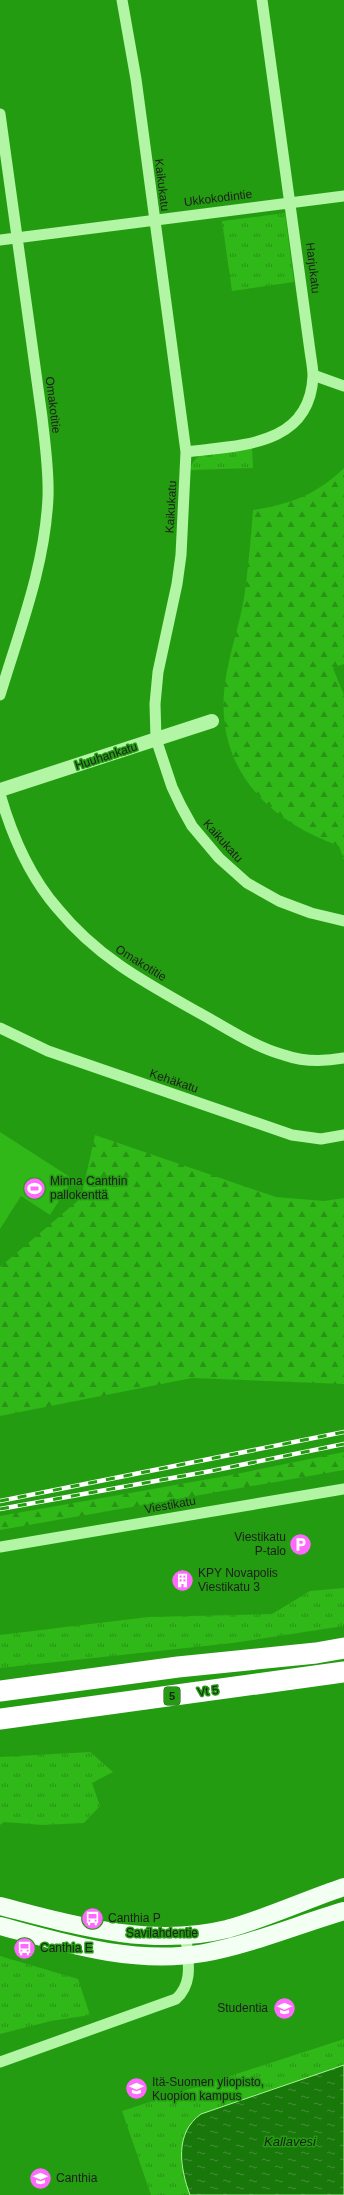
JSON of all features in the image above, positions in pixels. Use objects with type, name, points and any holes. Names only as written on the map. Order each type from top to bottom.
[{"type":"highway","points":[[0,1691],[178,1667],[316,1653],[344,1648]]},
{"type":"highway","name":"Vt 5","points":[[0,1719],[344,1672]]},
{"type":"highway","points":[[275,1682],[344,1683]]},
{"type":"main road","name":"Savilahdentie","points":[[0,1906],[80,1927],[110,1932],[139,1936],[186,1935],[226,1929],[247,1923],[344,1887]]},
{"type":"main road","name":"Savilahdentie","points":[[0,1926],[95,1951],[127,1955],[187,1955],[227,1948],[344,1911]]},
{"type":"street","name":"Kaikukatu","points":[[122,0],[135,72],[153,219],[186,452],[181,555],[177,584],[158,672],[155,704],[156,739],[172,787],[181,806],[192,826],[219,858],[247,882],[279,901],[311,913],[344,921]]},
{"type":"street","name":"Harjukatu","points":[[186,452],[251,443],[270,438],[283,432],[295,423],[311,388],[313,375],[291,202],[262,0]]},
{"type":"street","name":"Omakotitie","points":[[0,114],[42,417],[47,466],[48,496],[44,533],[33,590],[0,695]]},
{"type":"street","name":"Ukkokodintie","points":[[0,240],[153,219],[344,196]]},
{"type":"street","points":[[313,375],[344,386]]},
{"type":"street","name":"Huuhankatu","points":[[0,790],[212,721]]},
{"type":"street","name":"Omakotitie","points":[[0,794],[13,834],[32,873],[72,926],[105,956],[151,986],[256,1045],[284,1056],[316,1062],[344,1058]]},
{"type":"street","name":"Kehäkatu","points":[[0,1028],[48,1051],[76,1062],[292,1135],[321,1139],[344,1135]]},
{"type":"street","name":"Viestikatu","points":[[0,1547],[344,1489]]},
{"type":"street","points":[[0,2062],[176,1999],[184,1992],[189,1974],[186,1935]]},
{"type":"green space","points":[[285,213],[294,282],[232,291],[222,221]]},
{"type":"green space","points":[[252,448],[253,468],[190,470],[193,462],[199,456],[207,453],[225,449]]},
{"type":"green space","points":[[344,468],[344,664],[333,668],[344,695],[344,860],[339,846],[313,835],[289,821],[268,805],[250,786],[237,765],[228,740],[224,713],[225,683],[244,598],[253,510],[279,505],[313,492]]},
{"type":"green space","name":"Minna Canthin pallokenttä","points":[[0,1132],[73,1179],[50,1215],[21,1196],[0,1229]]},
{"type":"green space","points":[[95,1135],[276,1197],[324,1201],[344,1198],[344,1384],[192,1378],[0,1416],[0,1267],[81,1198]]},
{"type":"green space","points":[[344,1452],[344,1470],[0,1530],[0,1516],[226,1476]]},
{"type":"green space","points":[[344,1588],[344,1626],[233,1643],[0,1668],[0,1635],[148,1617],[272,1614],[310,1591]]},
{"type":"green space","points":[[90,1752],[113,1772],[92,1783],[100,1806],[84,1823],[43,1825],[4,1822],[0,1825],[0,1757]]},
{"type":"green space","points":[[0,1956],[78,1979],[90,2015],[51,2021],[0,2034]]},
{"type":"green space","points":[[344,2039],[344,2065],[201,2114],[181,2164],[190,2195],[151,2195],[122,2111]]},
{"type":"water","name":"Kallavesi","points":[[344,2065],[344,2195],[190,2195],[186,2185],[182,2163],[183,2141],[186,2131],[192,2122],[201,2114]]},
{"type":"railway","points":[[0,1501],[344,1432]]},
{"type":"railway","points":[[0,1509],[211,1471],[344,1444]]},
{"type":"place","name":"Minna Canthin pallokenttä","points":[[34,1188]]},
{"type":"place","name":"Viestikatu P-talo","points":[[301,1544]]},
{"type":"place","name":"KPY Novapolis Viestikatu 3","points":[[182,1580]]},
{"type":"place","name":"Canthia P","points":[[92,1918]]},
{"type":"place","name":"Canthia E","points":[[25,1948]]},
{"type":"place","name":"Studentia","points":[[284,2008]]},
{"type":"place","name":"Itä-Suomen yliopisto, Kuopion kampus","points":[[136,2089]]},
{"type":"place","name":"Canthia","points":[[40,2178]]}]
